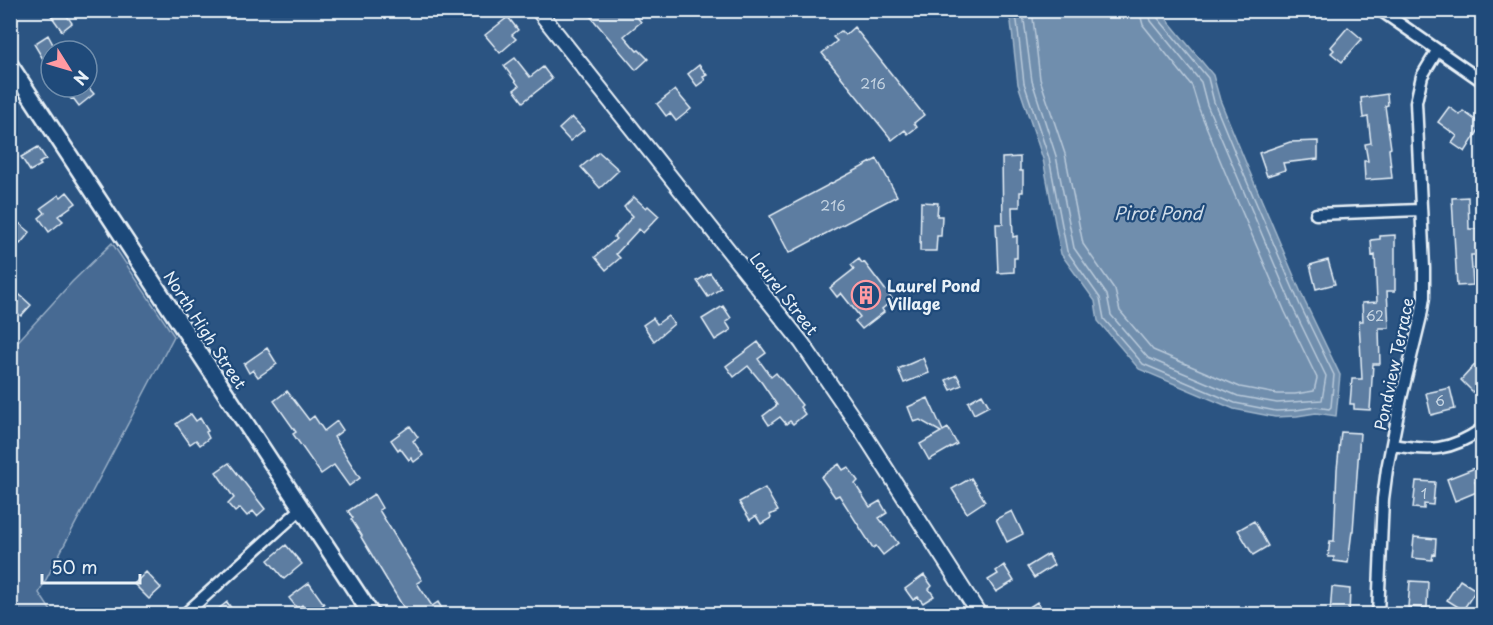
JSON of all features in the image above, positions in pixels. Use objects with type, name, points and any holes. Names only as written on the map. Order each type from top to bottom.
[{"type":"main road","name":"North High Street","points":[[10,65],[371,615]]},
{"type":"street","name":"Laurel Street","points":[[538,10],[802,343],[862,431],[979,615]]},
{"type":"street","points":[[1380,10],[1482,81]]},
{"type":"street","name":"Pondview Terrace","points":[[1378,615],[1383,499],[1392,445],[1424,297],[1417,96],[1422,76],[1437,51]]},
{"type":"street","points":[[1316,214],[1420,210]]},
{"type":"street","points":[[1392,445],[1432,450],[1452,445],[1482,429]]},
{"type":"street","points":[[185,615],[301,509]]},
{"type":"shaded area","points":[[112,243],[174,336],[39,593],[53,614],[11,614],[11,349],[72,282]]},
{"type":"water","name":"Pirot Pond","points":[[1006,11],[1160,11],[1213,75],[1220,100],[1248,168],[1305,302],[1340,375],[1336,416],[1316,413],[1275,417],[1234,409],[1139,369],[1098,321],[1095,301],[1061,254],[1043,159],[1018,84],[1011,22]]},
{"type":"building","points":[[47,10],[63,10],[72,23],[62,31]]},
{"type":"building","points":[[585,10],[631,10],[641,22],[624,36],[637,51],[639,50],[648,59],[636,70]]},
{"type":"building","points":[[508,17],[518,30],[512,35],[516,39],[500,53],[485,35]]},
{"type":"building","points":[[854,27],[924,115],[914,123],[917,127],[908,134],[905,130],[892,140],[822,53],[837,41],[833,37],[841,31],[845,35]]},
{"type":"building","points":[[1348,27],[1362,39],[1342,62],[1331,53],[1334,50],[1331,47]]},
{"type":"building","points":[[39,41],[39,52],[34,44]]},
{"type":"building","points":[[515,58],[530,77],[543,67],[552,79],[523,102],[514,90],[519,86],[504,66]]},
{"type":"building","points":[[699,65],[707,75],[703,77],[705,80],[697,86],[688,74]]},
{"type":"building","points":[[675,90],[691,109],[676,121],[670,113],[666,116],[657,104]]},
{"type":"building","points":[[1387,94],[1388,105],[1385,106],[1391,148],[1389,149],[1392,178],[1365,180],[1364,161],[1368,161],[1365,144],[1371,143],[1368,117],[1363,118],[1361,98]]},
{"type":"building","points":[[74,99],[88,99],[79,106]]},
{"type":"building","points":[[1449,107],[1460,115],[1463,111],[1482,125],[1465,152],[1452,143],[1457,136],[1438,122]]},
{"type":"building","points":[[572,117],[584,130],[570,141],[559,129]]},
{"type":"building","points":[[1318,141],[1318,159],[1283,163],[1285,170],[1267,176],[1259,153],[1290,142]]},
{"type":"building","points":[[38,147],[46,159],[30,171],[21,157]]},
{"type":"building","points":[[599,152],[619,170],[600,188],[581,167]]},
{"type":"building","points":[[1020,157],[1023,192],[1020,192],[1020,207],[1012,207],[1013,237],[1017,236],[1017,258],[1014,258],[1014,272],[998,273],[996,224],[1003,224],[1002,158]]},
{"type":"building","points":[[877,159],[897,196],[789,253],[770,216]]},
{"type":"building","points":[[67,192],[76,203],[58,216],[63,221],[49,232],[39,218],[45,213],[41,208]]},
{"type":"building","points":[[634,197],[659,216],[643,233],[639,229],[616,254],[620,258],[606,270],[595,257],[616,239],[614,237],[633,216],[624,207]]},
{"type":"building","points":[[1468,197],[1469,229],[1481,229],[1482,255],[1471,255],[1473,285],[1457,286],[1452,198]]},
{"type":"building","points":[[921,202],[938,203],[937,216],[942,216],[941,236],[937,236],[936,251],[920,251]]},
{"type":"building","points":[[19,223],[30,232],[20,244],[10,237]]},
{"type":"building","points":[[1395,235],[1395,291],[1387,291],[1389,328],[1379,328],[1380,364],[1373,364],[1370,410],[1354,409],[1354,404],[1350,404],[1352,379],[1362,379],[1359,321],[1363,321],[1362,303],[1377,302],[1375,255],[1372,256],[1371,240],[1380,239],[1380,236]]},
{"type":"building","name":"Laurel Pond Village","points":[[859,259],[862,263],[864,262],[893,300],[882,309],[884,312],[862,329],[855,321],[860,317],[841,293],[837,297],[830,288],[854,269],[851,265]]},
{"type":"building","points":[[1328,260],[1335,284],[1316,289],[1310,265]]},
{"type":"building","points":[[710,273],[721,288],[708,297],[697,281]]},
{"type":"building","points":[[10,286],[31,305],[21,316],[17,313],[10,320]]},
{"type":"building","points":[[723,306],[731,318],[726,322],[731,330],[715,340],[702,319]]},
{"type":"building","points":[[668,316],[674,324],[654,341],[643,325],[653,318],[657,324]]},
{"type":"building","points":[[758,342],[766,353],[758,359],[771,377],[776,373],[802,405],[800,407],[805,414],[793,424],[790,421],[786,424],[780,417],[769,425],[763,416],[777,405],[762,383],[748,366],[734,377],[726,366]]},
{"type":"building","points":[[267,348],[277,364],[258,377],[253,370],[249,373],[244,364]]},
{"type":"building","points":[[1482,357],[1482,384],[1474,393],[1461,380]]},
{"type":"building","points":[[923,358],[929,373],[904,383],[898,369]]},
{"type":"building","points":[[957,375],[962,385],[951,390],[946,380]]},
{"type":"building","points":[[1450,388],[1455,409],[1431,415],[1426,393]]},
{"type":"building","points":[[287,391],[309,420],[314,416],[324,431],[337,421],[343,430],[334,437],[360,478],[349,486],[334,465],[321,474],[293,434],[296,432],[274,401]]},
{"type":"building","points":[[982,394],[989,406],[974,414],[968,402]]},
{"type":"building","points":[[928,398],[943,431],[948,428],[957,444],[929,460],[920,444],[941,432],[920,420],[914,422],[908,407]]},
{"type":"building","points":[[191,414],[196,421],[200,418],[208,431],[206,432],[209,438],[200,445],[196,440],[190,444],[176,424]]},
{"type":"building","points":[[410,426],[418,437],[413,441],[423,455],[414,462],[411,458],[409,460],[400,448],[398,450],[391,440]]},
{"type":"building","points":[[1341,432],[1360,433],[1353,531],[1348,563],[1334,561],[1334,557],[1328,557],[1330,541],[1334,541]]},
{"type":"building","points":[[229,463],[265,509],[257,516],[253,511],[247,516],[240,508],[235,512],[228,504],[234,498],[216,472]]},
{"type":"building","points":[[839,464],[843,470],[848,467],[858,481],[855,484],[870,507],[880,501],[887,513],[879,518],[898,543],[883,555],[876,546],[873,548],[839,495],[835,497],[821,477]]},
{"type":"building","points":[[1480,466],[1482,479],[1475,482],[1479,491],[1455,501],[1447,479]]},
{"type":"building","points":[[971,478],[985,501],[967,513],[952,489]]},
{"type":"building","points":[[1416,481],[1435,482],[1433,505],[1424,504],[1424,509],[1413,508]]},
{"type":"building","points":[[765,488],[778,511],[761,524],[756,516],[750,520],[739,502]]},
{"type":"building","points":[[374,494],[382,508],[379,510],[422,580],[417,583],[432,606],[438,602],[446,615],[408,615],[361,537],[348,511]]},
{"type":"building","points":[[1012,511],[1023,534],[1007,542],[996,519]]},
{"type":"building","points":[[1254,521],[1268,546],[1253,555],[1238,530]]},
{"type":"building","points":[[1414,537],[1436,539],[1435,555],[1433,554],[1432,560],[1412,558]]},
{"type":"building","points":[[286,545],[302,564],[284,579],[268,560]]},
{"type":"building","points":[[1048,554],[1054,565],[1034,578],[1027,567]]},
{"type":"building","points":[[1004,565],[1014,581],[996,592],[988,580],[998,574],[996,571]]},
{"type":"building","points":[[146,572],[161,588],[149,599],[134,584]]},
{"type":"building","points":[[924,575],[932,586],[929,589],[934,596],[923,603],[918,597],[913,600],[905,589]]},
{"type":"building","points":[[1460,580],[1476,590],[1463,610],[1447,600]]},
{"type":"building","points":[[1410,581],[1428,582],[1427,608],[1408,607]]},
{"type":"building","points":[[309,583],[324,604],[310,615],[302,605],[297,608],[289,598]]},
{"type":"building","points":[[1332,587],[1350,589],[1349,615],[1330,614]]},
{"type":"building","points":[[227,602],[236,615],[211,615]]},
{"type":"building","points":[[1037,602],[1045,615],[1017,615]]},
{"type":"place","name":"Laurel Pond Village","points":[[866,295]]}]
